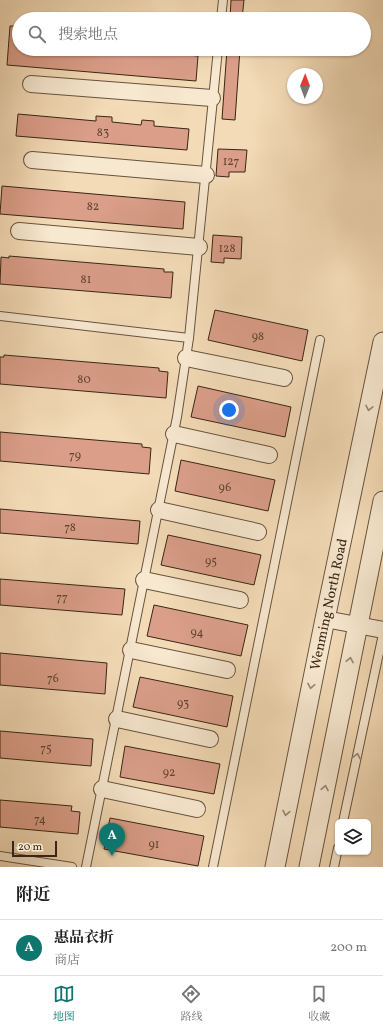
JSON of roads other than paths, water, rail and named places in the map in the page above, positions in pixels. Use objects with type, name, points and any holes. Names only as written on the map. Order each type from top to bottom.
[{"type":"street","points":[[31,84],[212,98]]},
{"type":"street","points":[[32,160],[206,175]]},
{"type":"street","points":[[19,231],[199,247]]},
{"type":"street","name":"Wenming North Road","points":[[275,867],[383,342]]},
{"type":"street","points":[[186,358],[284,378]]},
{"type":"street","points":[[174,434],[269,455]]},
{"type":"street","points":[[309,867],[383,501]]},
{"type":"street","points":[[159,510],[258,532]]},
{"type":"street","points":[[144,580],[240,600]]},
{"type":"street","points":[[325,619],[383,630]]},
{"type":"street","points":[[131,650],[227,670]]},
{"type":"street","points":[[117,720],[210,739]]},
{"type":"street","points":[[102,790],[197,809]]},
{"type":"lane","points":[[222,12],[223,0]]},
{"type":"lane","points":[[86,867],[174,434],[189,338],[217,56]]},
{"type":"lane","points":[[0,316],[189,338]]},
{"type":"lane","points":[[213,867],[320,340]]},
{"type":"lane","points":[[344,819],[383,634]]},
{"type":"lane","points":[[334,867],[337,855]]},
{"type":"lane","points":[[0,856],[72,867]]},
{"type":"place","name":"惠品衣折","points":[[112,856]]}]
